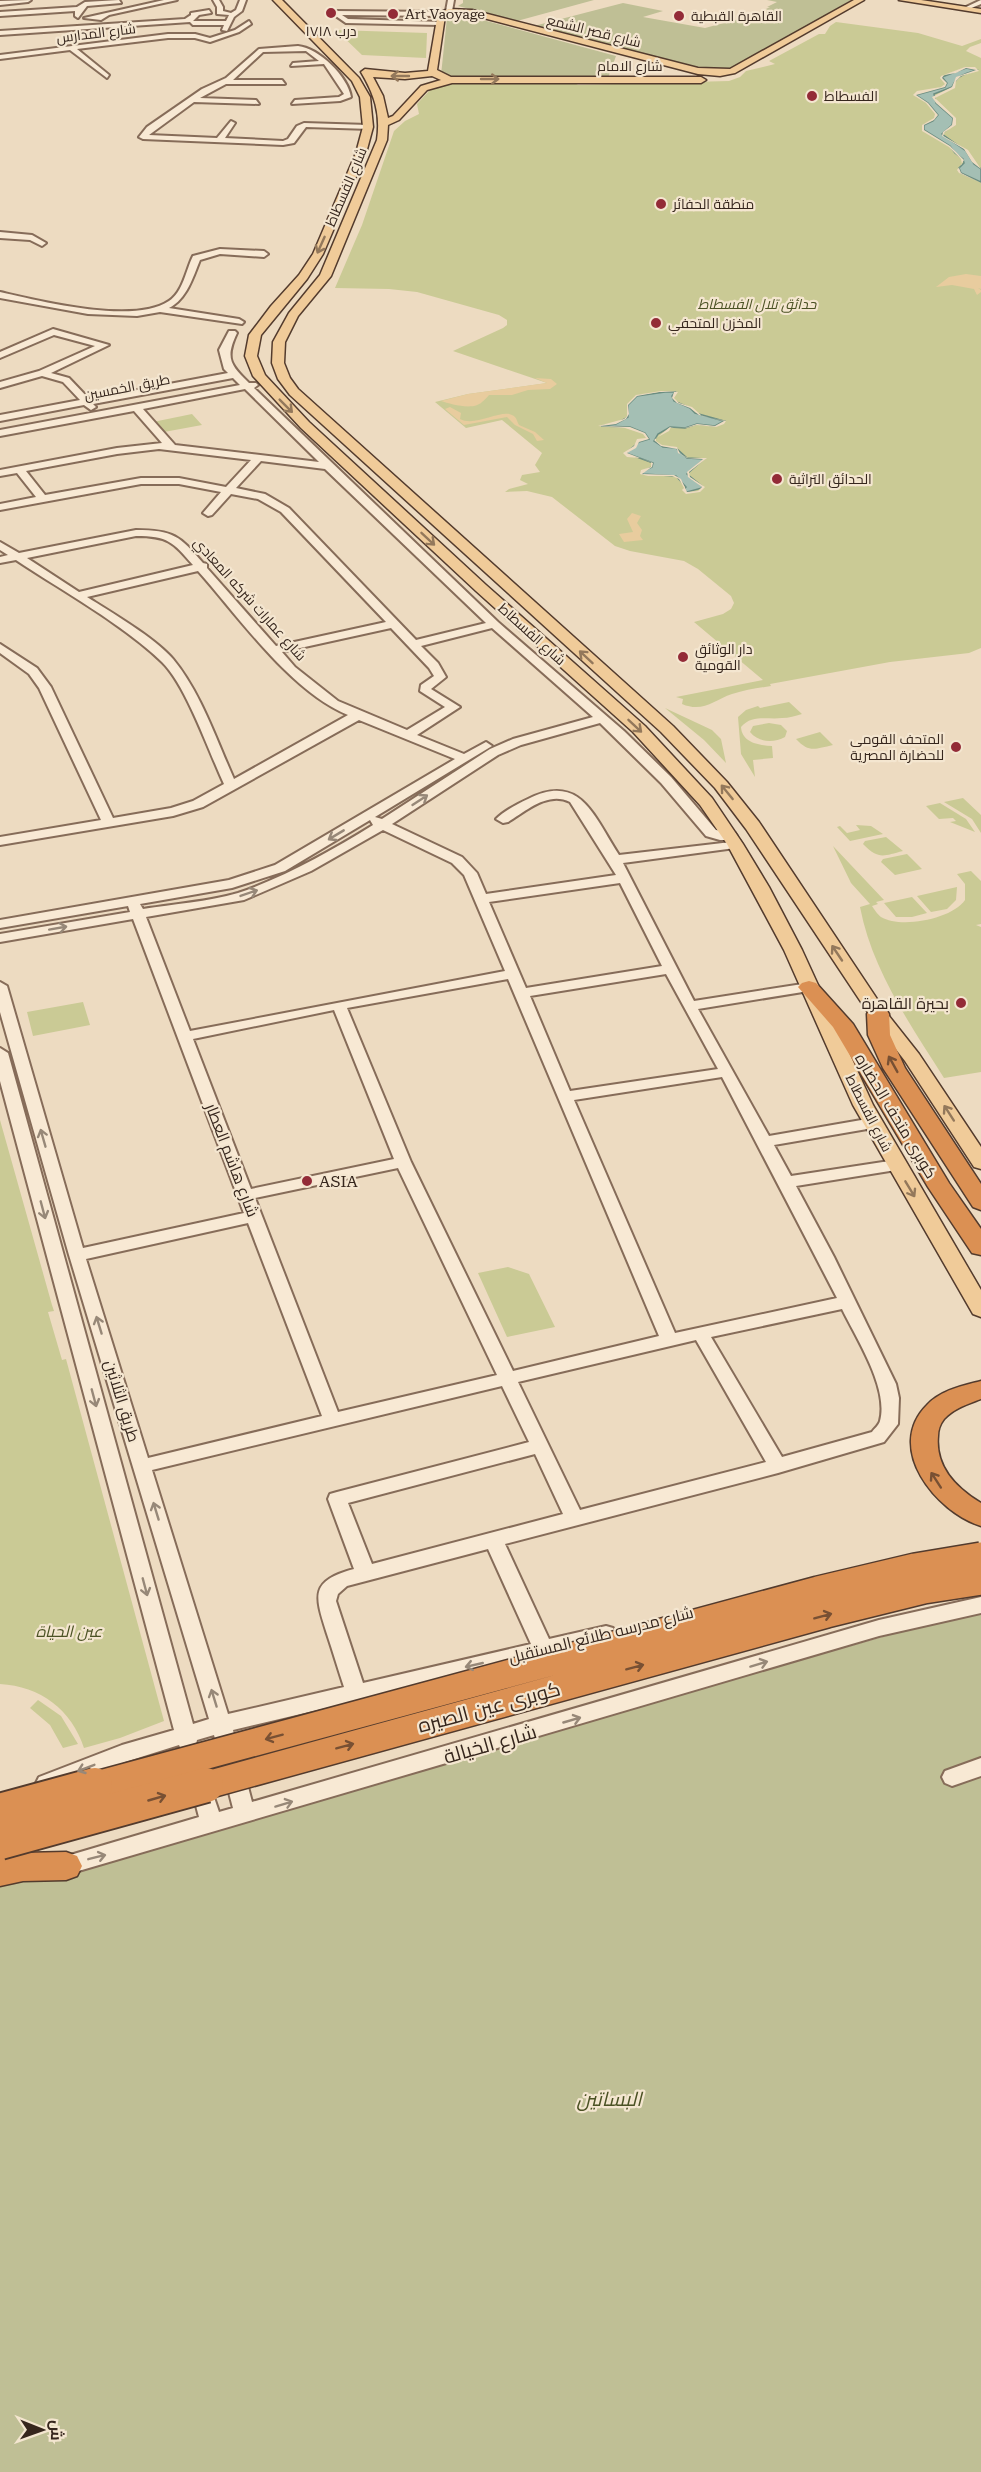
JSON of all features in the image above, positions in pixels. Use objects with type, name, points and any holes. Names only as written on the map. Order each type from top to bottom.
[{"type":"highway","name":"كوبرى متحف الحضاره","points":[[809,987],[842,1024],[940,1187],[981,1247]]},
{"type":"highway","name":"كوبرى متحف الحضاره","points":[[878,1014],[879,1035],[894,1068],[981,1202]]},
{"type":"highway","points":[[981,1390],[962,1394],[937,1410],[924,1434],[923,1448],[932,1475],[940,1488],[968,1510],[981,1516]]},
{"type":"highway","name":"كوبرى عين الصيره","points":[[0,1811],[818,1590],[915,1567],[972,1557]]},
{"type":"highway","name":"كوبرى عين الصيره","points":[[0,1842],[827,1614],[924,1590],[981,1581]]},
{"type":"highway","points":[[0,1872],[23,1867],[66,1866]]},
{"type":"main road","name":"شارع الفسطاط","points":[[279,0],[356,80],[365,97],[368,127],[361,153],[318,254],[293,289],[264,322],[252,343],[251,356],[262,379],[305,425],[481,588],[639,729],[690,783],[733,840],[777,918],[873,1123],[981,1309]]},
{"type":"main road","name":"شارع الامام","points":[[384,123],[396,118],[424,88],[451,80],[688,80],[724,74],[860,0]]},
{"type":"main road","name":"شارع الامام","points":[[724,74],[870,0]]},
{"type":"main road","points":[[903,0],[981,9]]},
{"type":"main road","points":[[918,0],[981,9]]},
{"type":"main road","name":"شارع الفسطاط","points":[[302,5],[309,16],[366,74],[379,95],[384,123],[382,140],[328,270],[282,334],[277,349],[278,363],[288,386],[667,729],[704,766],[753,826],[878,1014],[912,1058],[981,1162]]},
{"type":"main road","name":"شارع قصر الشمع","points":[[443,16],[472,13],[698,71]]},
{"type":"main road","points":[[433,73],[443,16]]},
{"type":"main road","points":[[698,71],[724,74]]},
{"type":"main road","points":[[688,80],[703,76],[698,71]]},
{"type":"main road","points":[[366,74],[398,76],[433,73],[451,80]]},
{"type":"main road","points":[[293,289],[309,296]]},
{"type":"main road","points":[[282,301],[309,296]]},
{"type":"main road","points":[[972,1557],[981,1544]]},
{"type":"street","points":[[0,20],[28,0]]},
{"type":"street","points":[[61,10],[62,0]]},
{"type":"street","points":[[195,36],[218,4],[227,0]]},
{"type":"street","points":[[443,16],[451,0]]},
{"type":"street","points":[[84,1],[133,14]]},
{"type":"street","points":[[969,7],[981,2]]},
{"type":"street","points":[[200,4],[242,3]]},
{"type":"street","points":[[242,3],[230,18],[223,33],[225,36],[240,30],[249,23]]},
{"type":"street","points":[[76,16],[85,4],[93,4],[133,14],[168,13],[190,20],[188,18],[196,16],[193,14],[207,18]]},
{"type":"street","points":[[218,4],[219,13],[230,18]]},
{"type":"street","points":[[0,26],[6,14],[33,7]]},
{"type":"street","points":[[6,14],[76,16],[109,7]]},
{"type":"street","points":[[109,7],[122,18]]},
{"type":"street","points":[[109,7],[117,25]]},
{"type":"street","points":[[6,14],[61,10],[76,16],[117,25],[142,24],[168,13]]},
{"type":"street","points":[[192,10],[207,18]]},
{"type":"street","points":[[335,12],[351,12],[443,16],[346,21],[335,12]]},
{"type":"street","points":[[346,21],[351,12]]},
{"type":"street","points":[[168,13],[175,25],[207,18],[230,18]]},
{"type":"street","points":[[6,14],[76,16]]},
{"type":"street","points":[[0,33],[6,14]]},
{"type":"street","points":[[76,16],[86,34]]},
{"type":"street","points":[[206,34],[207,18]]},
{"type":"street","points":[[57,41],[145,36],[142,24]]},
{"type":"street","name":"شارع المدارس","points":[[0,57],[162,34],[176,33],[208,41],[225,36]]},
{"type":"street","points":[[71,48],[107,76]]},
{"type":"street","points":[[295,102],[347,96],[326,62],[317,55],[301,48],[261,50],[225,82],[205,91],[142,137],[287,142],[291,141],[300,128],[309,125],[368,127]]},
{"type":"street","points":[[277,58],[317,55]]},
{"type":"street","points":[[294,65],[326,62]]},
{"type":"street","points":[[225,82],[282,81]]},
{"type":"street","points":[[192,100],[256,102]]},
{"type":"street","points":[[219,141],[231,123]]},
{"type":"street","points":[[0,235],[32,238],[42,243]]},
{"type":"street","points":[[0,295],[78,311],[128,313],[158,309],[167,306],[177,298],[196,258],[214,253],[264,254]]},
{"type":"street","points":[[158,309],[239,322]]},
{"type":"street","points":[[0,355],[53,332],[104,345],[42,373],[0,386]]},
{"type":"street","points":[[232,333],[227,341],[224,356],[242,383],[494,624],[599,715],[666,780],[711,833],[733,840]]},
{"type":"street","points":[[42,373],[66,380],[85,409]]},
{"type":"street","points":[[0,432],[85,409],[138,409],[262,379]]},
{"type":"street","name":"طريق الخمسين","points":[[0,424],[242,383]]},
{"type":"street","name":"طريق الخمسين","points":[[0,418],[85,409]]},
{"type":"street","points":[[138,409],[171,447]]},
{"type":"street","points":[[0,473],[143,447],[171,447],[328,466]]},
{"type":"street","points":[[208,513],[257,459]]},
{"type":"street","points":[[19,469],[42,498]]},
{"type":"street","points":[[0,507],[141,481],[179,482],[261,496],[285,510],[434,666],[440,677],[425,688],[426,692],[454,707],[408,735]]},
{"type":"street","name":"شارع عمارات شركه المعادي","points":[[0,560],[122,535],[152,533],[177,540],[291,670],[334,704],[463,758]]},
{"type":"street","points":[[0,545],[17,558],[79,595],[167,660],[184,683],[231,785]]},
{"type":"street","points":[[79,595],[202,566]]},
{"type":"street","points":[[275,650],[393,624]]},
{"type":"street","points":[[413,644],[494,624]]},
{"type":"street","points":[[0,648],[33,671],[45,687],[109,823]]},
{"type":"street","points":[[0,841],[173,812],[198,804],[358,715]]},
{"type":"street","points":[[0,938],[135,908],[259,876],[280,868],[463,758],[512,735],[599,715]]},
{"type":"street","points":[[0,924],[239,897],[266,888],[315,866],[494,752],[599,715]]},
{"type":"street","points":[[357,1693],[326,1601],[327,1593],[333,1585],[342,1580],[778,1466],[878,1437],[889,1424],[890,1398],[887,1384],[786,1182],[689,1006],[615,860],[575,799],[568,795],[557,793],[544,796],[503,819]]},
{"type":"street","points":[[367,817],[464,865],[567,1096],[669,1340]]},
{"type":"street","points":[[615,860],[733,840]]},
{"type":"street","points":[[481,899],[624,878]]},
{"type":"street","name":"شارع هاشم العطار","points":[[135,908],[332,1419]]},
{"type":"street","points":[[521,993],[670,969]]},
{"type":"street","points":[[185,1036],[512,974]]},
{"type":"street","name":"طريق الثلاثين","points":[[0,986],[77,1255],[222,1724],[245,1815]]},
{"type":"street","points":[[689,1006],[809,987]]},
{"type":"street","points":[[339,1005],[403,1162],[575,1519]]},
{"type":"street","name":"طريق الثلاثين","points":[[0,1053],[212,1824]]},
{"type":"street","points":[[567,1096],[727,1072]]},
{"type":"street","points":[[765,1142],[873,1123]]},
{"type":"street","points":[[246,1195],[403,1162]]},
{"type":"street","points":[[786,1182],[896,1165]]},
{"type":"street","points":[[77,1255],[254,1216]]},
{"type":"street","points":[[142,1466],[669,1340],[847,1302]]},
{"type":"street","points":[[701,1334],[778,1466]]},
{"type":"street","points":[[366,1574],[337,1498],[540,1446]]},
{"type":"street","points":[[494,1540],[543,1649]]},
{"type":"street","name":"شارع مدرسه طلائع المستقبل","points":[[222,1724],[543,1649],[855,1572],[972,1557]]},
{"type":"street","name":"شارع الخيالة","points":[[0,1886],[879,1628],[981,1605]]},
{"type":"street","points":[[0,1803],[122,1754],[222,1724]]},
{"type":"street","points":[[952,1778],[981,1767]]},
{"type":"green space","points":[[463,0],[594,0],[517,21],[458,6],[463,3]]},
{"type":"green space","points":[[767,0],[851,0],[796,34],[725,72],[534,26],[623,3],[663,11],[643,17],[705,28],[770,11],[766,9],[770,7],[767,7],[777,2]]},
{"type":"green space","points":[[447,18],[479,19],[616,56],[608,78],[448,77],[441,75]]},
{"type":"green space","name":"حدائق تلال الفسطاط","points":[[836,22],[918,33],[962,46],[981,39],[981,43],[966,51],[981,58],[981,648],[969,653],[890,662],[770,684],[771,686],[732,694],[708,705],[689,706],[682,704],[683,699],[676,697],[763,680],[694,622],[723,614],[731,609],[734,603],[731,596],[698,569],[684,561],[615,546],[552,497],[527,491],[505,492],[528,484],[520,480],[522,475],[540,472],[535,465],[542,453],[502,420],[466,428],[435,402],[468,394],[547,383],[453,351],[503,328],[507,325],[507,320],[499,315],[417,292],[335,288],[362,225],[394,131],[405,121],[419,114],[417,104],[431,89],[450,82],[573,82],[578,85],[729,81],[740,77],[746,71],[775,64],[769,61],[819,34],[825,34]]},
{"type":"green space","points":[[336,30],[427,33],[426,58],[362,55]]},
{"type":"green space","points":[[192,414],[202,425],[164,432],[153,422]]},
{"type":"green space","points":[[789,702],[802,714],[787,718],[750,720],[741,727],[744,737],[748,740],[772,746],[773,758],[753,760],[755,777],[741,754],[738,717],[746,710],[758,706],[760,708]]},
{"type":"green space","points":[[665,708],[712,730],[721,739],[726,763],[704,740]]},
{"type":"green space","points":[[769,723],[781,725],[787,731],[785,737],[767,741],[750,732],[753,726]]},
{"type":"green space","points":[[820,732],[833,745],[813,749],[796,739]]},
{"type":"green space","points":[[963,798],[981,815],[981,833],[972,819],[944,802]]},
{"type":"green space","points":[[940,803],[966,819],[975,832],[950,822],[956,821],[953,818],[939,819],[926,806]]},
{"type":"green space","points":[[856,825],[871,826],[883,834],[850,841],[837,827],[840,826],[847,833],[860,830]]},
{"type":"green space","points":[[886,837],[903,851],[877,855],[863,844],[865,841]]},
{"type":"green space","points":[[833,846],[884,900],[872,906],[880,916],[890,920],[913,922],[938,917],[958,907],[965,900],[965,884],[957,874],[971,871],[981,881],[981,924],[976,925],[981,927],[981,1072],[944,1078],[883,975],[873,953],[860,907],[870,904],[851,883]]},
{"type":"green space","points":[[907,854],[922,869],[895,875],[881,862],[883,859]]},
{"type":"green space","points":[[957,887],[956,900],[947,909],[931,912],[917,896]]},
{"type":"green space","points":[[912,897],[927,913],[912,917],[896,917],[884,903]]},
{"type":"green space","points":[[83,1002],[90,1025],[33,1036],[27,1012]]},
{"type":"green space","name":"عين الحياة","points":[[0,1120],[54,1311],[48,1312],[62,1360],[66,1359],[164,1721],[120,1738],[84,1748],[71,1722],[52,1702],[28,1690],[0,1684]]},
{"type":"green space","points":[[508,1267],[529,1274],[555,1327],[507,1337],[478,1273]]},
{"type":"green space","name":"البساتين","points":[[981,1612],[981,2472],[0,2472],[0,1884],[929,1624]]},
{"type":"green space","points":[[38,1700],[61,1716],[78,1744],[63,1748],[50,1725],[30,1708]]},
{"type":"sand","points":[[966,274],[981,276],[981,289],[978,288],[981,292],[977,295],[974,289],[952,285],[936,287],[949,277]]},
{"type":"sand","points":[[535,378],[551,379],[557,384],[550,389],[528,390],[512,395],[489,395],[478,405],[473,406],[441,401],[468,394],[547,383]]},
{"type":"sand","points":[[450,407],[461,413],[460,419],[467,421],[510,414],[516,418],[519,425],[535,432],[544,440],[537,441],[533,434],[515,425],[507,417],[464,425],[445,409]]},
{"type":"sand","points":[[632,513],[641,516],[637,523],[642,530],[640,536],[643,540],[624,542],[619,534],[633,532],[627,519]]},
{"type":"shaded area","points":[[966,68],[976,70],[958,78],[952,87],[934,94],[936,103],[953,118],[952,125],[942,134],[966,151],[974,164],[981,169],[981,182],[961,173],[959,168],[964,163],[963,159],[950,146],[924,130],[924,125],[933,121],[938,115],[928,103],[916,95],[945,87],[947,83],[942,77]]},
{"type":"shaded area","points":[[675,392],[672,396],[674,401],[690,408],[695,413],[724,421],[715,426],[697,424],[685,428],[670,427],[658,434],[654,441],[663,447],[676,448],[687,458],[704,459],[687,474],[702,488],[687,492],[684,490],[686,487],[676,476],[643,474],[642,472],[652,467],[653,463],[626,453],[639,442],[649,439],[645,433],[630,427],[601,426],[616,424],[628,417],[628,405],[637,396]]},
{"type":"pier","points":[[965,67],[975,67],[979,71],[961,76],[956,81],[955,88],[935,98],[956,118],[956,125],[943,136],[968,150],[981,169],[972,162],[964,149],[942,136],[943,132],[952,125],[953,118],[932,97],[952,87],[956,77],[976,70],[966,68],[944,75],[942,78],[947,83],[945,87],[916,95],[928,103],[938,115],[934,120],[924,125],[924,130],[950,146],[964,160],[962,163],[949,147],[922,131],[922,125],[934,118],[935,114],[926,103],[913,95],[917,91],[941,87],[945,84],[940,78],[941,76]]},
{"type":"pier","points":[[661,391],[678,392],[674,398],[679,403],[692,407],[702,416],[677,403],[672,398],[674,392],[637,396],[628,405],[629,414],[626,419],[616,424],[601,426],[630,427],[645,433],[649,439],[639,442],[636,448],[627,453],[640,458],[627,457],[623,453],[634,446],[637,439],[646,438],[643,434],[625,428],[598,426],[624,419],[627,416],[627,404],[636,395]]},
{"type":"pier","points":[[711,418],[726,421],[716,427],[697,425],[685,428],[697,424],[715,426],[724,421]]},
{"type":"pier","points":[[671,427],[669,431],[657,437]]},
{"type":"pier","points":[[656,438],[656,441],[662,445],[677,447],[680,454],[688,458],[707,458],[689,472],[690,477],[705,487],[700,492],[686,494],[682,490],[684,488],[679,479],[672,476],[640,474],[641,470],[651,467],[651,462],[652,467],[642,474],[674,475],[681,479],[687,492],[698,491],[702,487],[688,477],[687,472],[703,459],[687,458],[678,453],[677,449],[661,446],[654,440]]},
{"type":"place","name":"درب ١٧١٨","points":[[331,13]]},
{"type":"place","name":"Art Vaoyage","points":[[393,14]]},
{"type":"place","name":"القاهرة القبطية","points":[[679,16]]},
{"type":"place","name":"الفسطاط","points":[[812,96]]},
{"type":"place","name":"منطقة الحفائر","points":[[661,204]]},
{"type":"place","name":"المخزن المتحفي","points":[[656,323]]},
{"type":"place","name":"الحدائق التراثية","points":[[777,479]]},
{"type":"place","name":"دار الوثائق القومية","points":[[683,657]]},
{"type":"place","name":"المتحف القومى للحضارة المصرية","points":[[956,747]]},
{"type":"place","name":"بحيرة القاهرة","points":[[961,1003]]},
{"type":"place","name":"ASIA","points":[[307,1181]]}]
